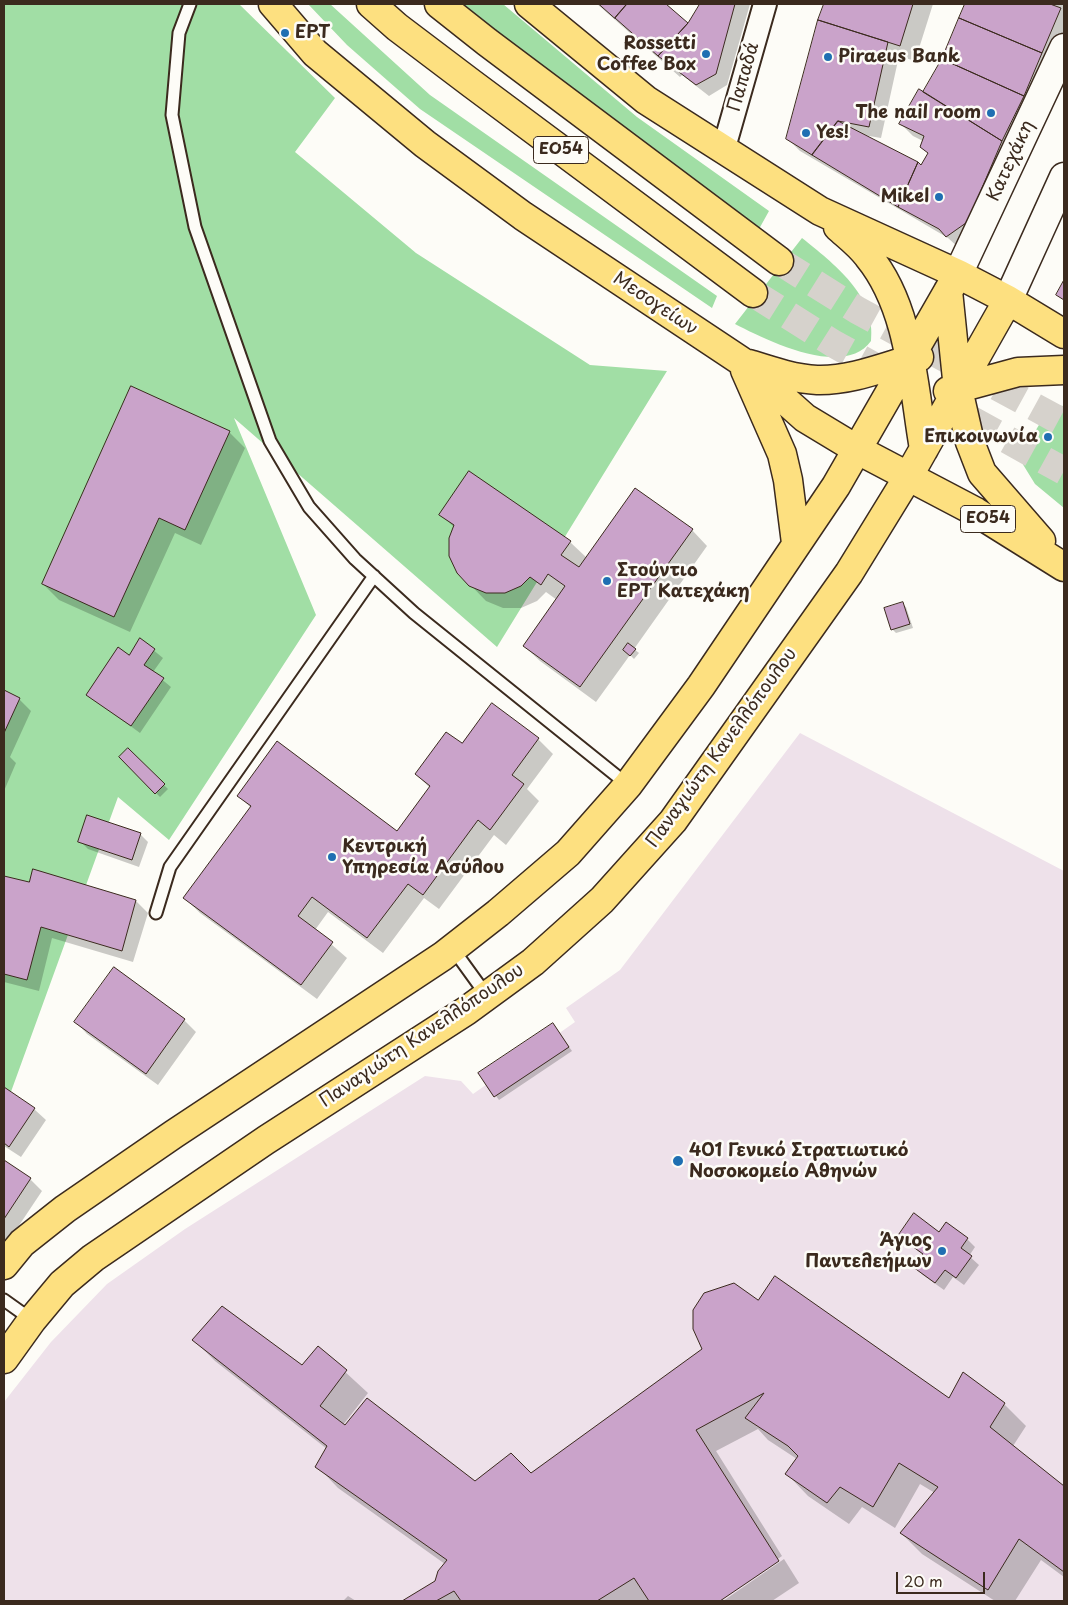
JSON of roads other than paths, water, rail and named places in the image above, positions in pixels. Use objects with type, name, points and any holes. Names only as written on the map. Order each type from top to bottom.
[{"type":"main road","name":"Μεσογείων","points":[[273,4],[315,53],[425,144],[524,216],[741,361],[805,418],[858,450],[976,512],[1064,566]]},
{"type":"main road","name":"ΕΟ54","points":[[371,4],[397,27],[478,89],[753,293]]},
{"type":"main road","name":"ΕΟ54","points":[[440,4],[487,42],[779,261]]},
{"type":"main road","points":[[529,4],[646,100],[723,151],[820,211],[953,283],[1008,300],[1064,334]]},
{"type":"main road","name":"Κατεχάκη","points":[[953,283],[1064,48]]},
{"type":"main road","points":[[1008,300],[1064,176]]},
{"type":"main road","points":[[820,211],[869,256],[881,275],[902,324],[924,449]]},
{"type":"main road","points":[[953,283],[954,347],[958,388],[970,442],[982,473],[1014,512],[1064,566]]},
{"type":"main road","points":[[4,1265],[22,1243],[65,1209],[453,948],[568,853],[628,785],[701,686],[858,450],[953,283]]},
{"type":"main road","name":"Παναγιώτη Κανελλόπουλου","points":[[4,1359],[32,1320],[62,1284],[93,1258],[266,1140],[487,996],[578,924],[634,867],[673,821],[849,573],[908,477],[1008,300]]},
{"type":"main road","points":[[741,361],[772,371],[817,380],[854,376],[986,338]]},
{"type":"main road","points":[[741,361],[782,454],[788,480],[796,542]]},
{"type":"main road","points":[[880,413],[958,388],[1018,372],[1064,370]]},
{"type":"street","name":"Παπαδά","points":[[723,151],[765,4]]},
{"type":"lane","points":[[190,4],[179,33],[172,115],[195,227],[270,441],[309,507],[374,576],[414,613],[628,785]]},
{"type":"lane","points":[[156,913],[170,867],[374,576]]},
{"type":"lane","points":[[453,948],[487,996]]},
{"type":"lane","points":[[4,1300],[32,1320]]},
{"type":"tunnel","points":[[779,261],[857,310],[1064,423]]},
{"type":"tunnel","points":[[753,293],[834,344],[1064,471]]},
{"type":"place","name":"ΕΡΤ","points":[[285,33]]},
{"type":"place","name":"Rossetti Coffee Box","points":[[706,54]]},
{"type":"place","name":"Piraeus Bank","points":[[828,57]]},
{"type":"place","name":"The nail room","points":[[991,113]]},
{"type":"place","name":"Yes!","points":[[806,133]]},
{"type":"place","name":"Mikel","points":[[939,197]]},
{"type":"place","name":"Επικοινωνία","points":[[1048,437]]},
{"type":"place","name":"Στούντιο ΕΡΤ Κατεχάκη","points":[[607,581]]},
{"type":"place","name":"Κεντρική Υπηρεσία Ασύλου","points":[[332,857]]},
{"type":"place","name":"401 Γενικό Στρατιωτικό Νοσοκομείο Αθηνών","points":[[678,1161]]},
{"type":"place","name":"Άγιος Παντελεήμων","points":[[942,1251]]}]
